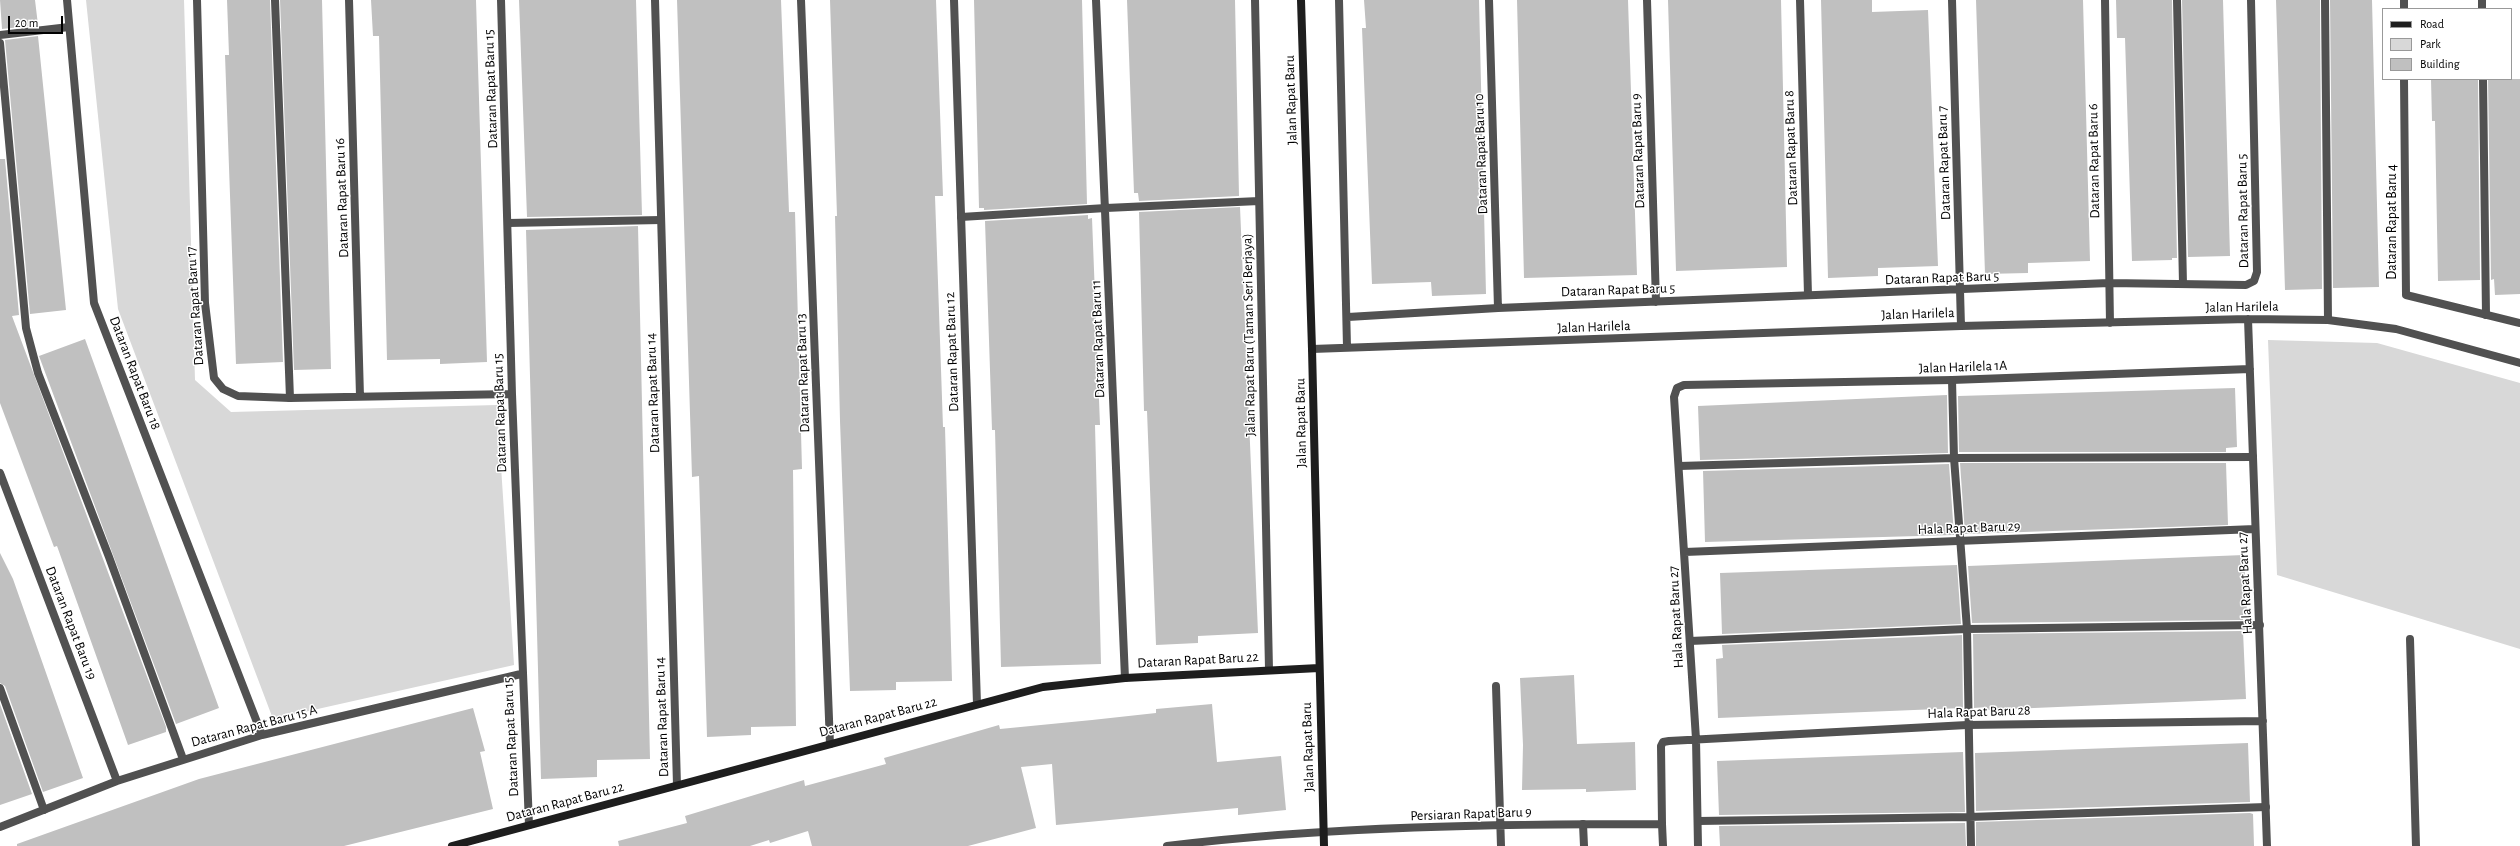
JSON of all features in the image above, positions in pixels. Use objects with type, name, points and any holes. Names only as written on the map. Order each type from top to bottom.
[{"type":"street","name":"Dataran Rapat Baru 18","points":[[67,0],[94,303],[262,735]]},
{"type":"street","name":"Dataran Rapat Baru 17","points":[[197,0],[205,303],[214,378],[223,389],[238,396],[290,398],[512,394]]},
{"type":"street","points":[[274,0],[290,398]]},
{"type":"street","name":"Dataran Rapat Baru 16","points":[[349,0],[360,396]]},
{"type":"street","name":"Dataran Rapat Baru 15","points":[[501,0],[512,394],[528,825]]},
{"type":"street","name":"Dataran Rapat Baru 14","points":[[655,0],[677,784]]},
{"type":"street","name":"Dataran Rapat Baru 13","points":[[801,0],[830,744]]},
{"type":"street","name":"Dataran Rapat Baru 12","points":[[954,0],[977,704]]},
{"type":"street","name":"Dataran Rapat Baru 11","points":[[1096,0],[1125,678]]},
{"type":"street","name":"Jalan Rapat Baru (Taman Seri Berjaya)","points":[[1255,0],[1269,669]]},
{"type":"street","name":"Jalan Rapat Baru","points":[[1301,0],[1312,349],[1324,846]]},
{"type":"street","points":[[1339,0],[1348,347]]},
{"type":"street","name":"Dataran Rapat Baru 10","points":[[1489,0],[1498,308]]},
{"type":"street","name":"Dataran Rapat Baru 9","points":[[1647,0],[1656,302]]},
{"type":"street","name":"Dataran Rapat Baru 8","points":[[1800,0],[1808,295]]},
{"type":"street","name":"Dataran Rapat Baru 7","points":[[1952,0],[1961,326]]},
{"type":"street","name":"Dataran Rapat Baru 6","points":[[2105,0],[2110,323]]},
{"type":"street","points":[[2177,0],[2183,284]]},
{"type":"street","name":"Dataran Rapat Baru 5","points":[[1348,317],[1498,308],[2109,284],[2246,285],[2254,281],[2258,272],[2251,0]]},
{"type":"street","points":[[2325,0],[2328,320]]},
{"type":"street","points":[[0,35],[69,27]]},
{"type":"street","points":[[0,43],[26,328],[38,373],[109,557],[183,759]]},
{"type":"street","name":"Dataran Rapat Baru 4","points":[[2404,80],[2406,295],[2520,323]]},
{"type":"street","points":[[2483,80],[2486,315]]},
{"type":"street","points":[[961,217],[1106,208],[1259,201]]},
{"type":"street","points":[[508,223],[661,220]]},
{"type":"street","name":"Jalan Harilela","points":[[1312,349],[1961,326],[2248,319],[2328,320],[2396,329],[2520,363]]},
{"type":"street","name":"Hala Rapat Baru 27","points":[[2248,319],[2267,846]]},
{"type":"street","name":"Jalan Harilela 1A","points":[[1677,388],[1684,385],[1952,380],[2250,369]]},
{"type":"street","points":[[1952,380],[1954,458],[1962,542],[1967,629],[1967,725],[1971,846]]},
{"type":"street","name":"Hala Rapat Baru 27","points":[[1677,388],[1674,397],[1680,466],[1696,740],[1698,846]]},
{"type":"street","points":[[1680,466],[1954,458],[2253,457]]},
{"type":"street","name":"Dataran Rapat Baru 19","points":[[0,473],[117,781]]},
{"type":"street","name":"Hala Rapat Baru 29","points":[[1685,552],[2255,529]]},
{"type":"street","points":[[1690,641],[1967,629],[2260,625]]},
{"type":"street","points":[[2410,639],[2416,846]]},
{"type":"street","name":"Dataran Rapat Baru 22","points":[[452,846],[677,784],[977,704],[1043,688],[1125,678],[1269,669],[1319,668]]},
{"type":"street","name":"Dataran Rapat Baru 15 A","points":[[0,827],[117,781],[262,735],[522,674]]},
{"type":"street","points":[[1496,686],[1501,846]]},
{"type":"street","points":[[0,688],[44,810]]},
{"type":"street","name":"Hala Rapat Baru 28","points":[[1696,740],[1967,725],[2263,721]]},
{"type":"street","points":[[1663,846],[1661,746],[1663,742],[1696,740]]},
{"type":"street","points":[[1698,821],[1969,817],[2266,806]]},
{"type":"street","points":[[1583,824],[1584,846]]},
{"type":"street","name":"Persiaran Rapat Baru 9","points":[[1167,846],[1240,837],[1501,825],[1662,824]]},
{"type":"green space","points":[[86,0],[184,0],[195,380],[231,412],[497,405],[514,665],[273,719],[118,309]]},
{"type":"green space","points":[[2268,340],[2377,343],[2520,383],[2520,649],[2277,575]]},
{"type":"building","points":[[0,0],[35,0],[38,25],[2,29]]},
{"type":"building","points":[[227,0],[270,0],[283,362],[236,364],[225,55],[229,55]]},
{"type":"building","points":[[280,0],[322,0],[331,369],[294,370]]},
{"type":"building","points":[[371,0],[476,0],[487,362],[440,364],[440,359],[387,360],[379,36],[373,36]]},
{"type":"building","points":[[519,0],[636,0],[642,215],[527,217]]},
{"type":"building","points":[[677,0],[781,0],[789,212],[795,212],[802,469],[793,470],[796,726],[751,727],[751,735],[707,737],[699,476],[692,477]]},
{"type":"building","points":[[830,0],[936,0],[943,196],[935,196],[943,427],[945,427],[952,681],[896,682],[896,690],[850,691],[840,421],[835,216],[837,216]]},
{"type":"building","points":[[974,0],[1082,0],[1087,204],[984,210],[984,208],[979,208]]},
{"type":"building","points":[[1127,0],[1235,0],[1239,196],[1139,201],[1138,193],[1134,193]]},
{"type":"building","points":[[1364,0],[1479,0],[1486,294],[1432,296],[1431,282],[1372,284],[1362,28],[1366,28]]},
{"type":"building","points":[[1517,0],[1628,0],[1637,275],[1524,278]]},
{"type":"building","points":[[1668,0],[1781,0],[1787,267],[1676,271]]},
{"type":"building","points":[[1821,0],[1872,0],[1872,12],[1928,10],[1938,266],[1878,268],[1878,276],[1828,278]]},
{"type":"building","points":[[1976,0],[2083,0],[2090,261],[2028,263],[2028,273],[1985,274]]},
{"type":"building","points":[[2116,0],[2172,0],[2177,258],[2172,258],[2172,260],[2132,261],[2125,38],[2117,38]]},
{"type":"building","points":[[2182,0],[2223,0],[2230,256],[2188,257]]},
{"type":"building","points":[[2276,0],[2320,0],[2322,289],[2285,290]]},
{"type":"building","points":[[2330,0],[2372,0],[2379,287],[2333,288]]},
{"type":"building","points":[[38,36],[66,310],[30,314],[5,40]]},
{"type":"building","points":[[2520,79],[2520,294],[2495,295],[2494,279],[2491,280],[2488,80]]},
{"type":"building","points":[[2431,80],[2478,80],[2480,280],[2438,281],[2435,121],[2432,121]]},
{"type":"building","points":[[0,159],[5,159],[19,315],[12,316],[166,727],[166,732],[128,745],[57,546],[54,547],[0,403]]},
{"type":"building","points":[[1240,207],[1258,633],[1198,636],[1198,643],[1156,645],[1147,411],[1144,411],[1139,212]]},
{"type":"building","points":[[1088,215],[1088,219],[1092,218],[1100,425],[1095,425],[1101,664],[1001,667],[995,430],[992,430],[985,221]]},
{"type":"building","points":[[638,226],[650,759],[597,760],[597,777],[541,779],[526,230]]},
{"type":"building","points":[[85,339],[219,708],[176,724],[39,356]]},
{"type":"building","points":[[2235,388],[2237,447],[2226,448],[2226,452],[1959,452],[1958,396]]},
{"type":"building","points":[[1947,395],[1948,453],[1700,460],[1698,406]]},
{"type":"building","points":[[1960,463],[2226,463],[2228,525],[1965,534]]},
{"type":"building","points":[[1949,464],[1954,535],[1705,542],[1703,471]]},
{"type":"building","points":[[0,553],[13,579],[83,778],[43,792],[5,686],[0,683]]},
{"type":"building","points":[[2244,555],[2247,613],[2243,613],[2243,620],[1972,623],[1968,566]]},
{"type":"building","points":[[1957,565],[1961,624],[1722,634],[1720,573]]},
{"type":"building","points":[[2243,631],[2246,699],[1987,710],[1987,707],[1974,708],[1973,634]]},
{"type":"building","points":[[1962,635],[1963,708],[1718,718],[1716,659],[1723,658],[1722,645]]},
{"type":"building","points":[[1574,675],[1577,744],[1635,742],[1636,790],[1586,792],[1586,789],[1522,790],[1523,745],[1520,678]]},
{"type":"building","points":[[0,704],[32,794],[0,805]]},
{"type":"building","points":[[1212,704],[1217,762],[1281,756],[1286,810],[1238,815],[1238,808],[1056,825],[1052,764],[1021,767],[1036,828],[968,846],[812,846],[808,831],[770,843],[769,840],[750,846],[619,846],[618,841],[687,823],[685,816],[804,780],[805,786],[886,764],[884,758],[999,725],[1000,729],[1092,720],[1156,713],[1156,709]]},
{"type":"building","points":[[473,708],[485,751],[480,752],[493,809],[344,846],[17,846],[17,844],[199,779]]},
{"type":"building","points":[[2248,743],[2250,802],[1976,811],[1975,753]]},
{"type":"building","points":[[1963,752],[1965,812],[1719,815],[1717,761]]},
{"type":"building","points":[[2253,814],[2254,846],[1976,846],[1976,822]]},
{"type":"building","points":[[1965,823],[1966,846],[1720,846],[1719,826]]}]
